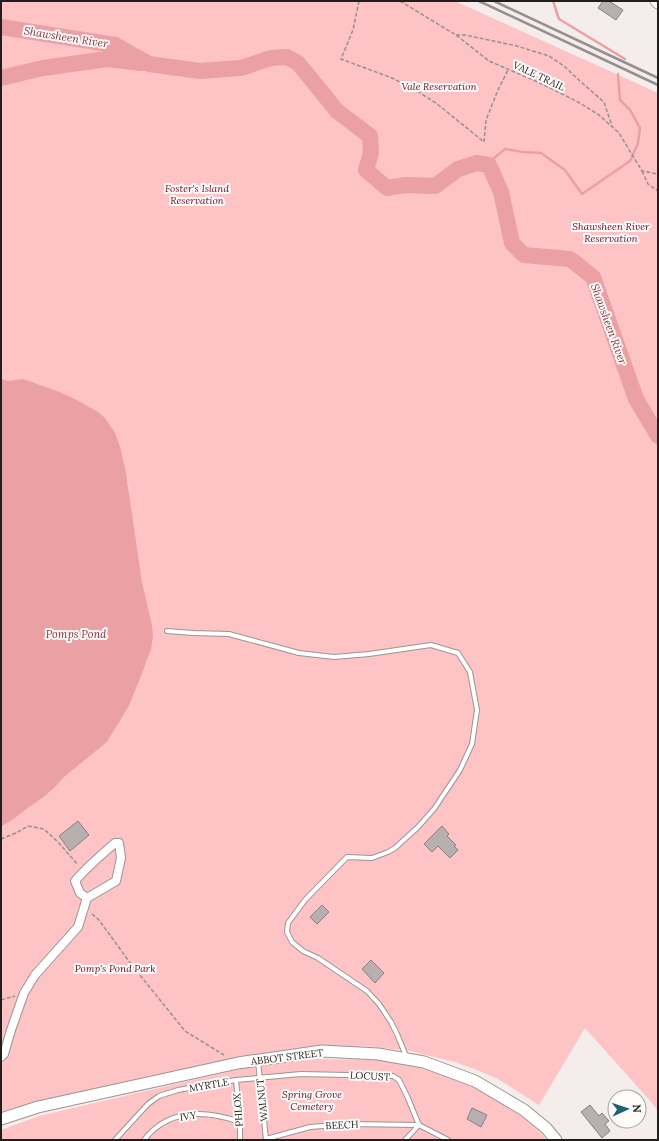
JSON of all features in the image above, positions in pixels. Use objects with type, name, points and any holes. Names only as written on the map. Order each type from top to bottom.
[{"type":"street","points":[[1,1057],[4,1054],[10,1030],[24,993],[35,975],[78,927],[87,898],[116,880],[120,858],[119,843],[115,843],[75,881],[80,893],[87,898]]},
{"type":"street","name":"ABBOT STREET","points":[[1,1119],[38,1107],[238,1063],[322,1051],[378,1054],[424,1062],[475,1081],[524,1110],[546,1128],[556,1140]]},
{"type":"lane","points":[[167,631],[230,634],[299,653],[334,657],[369,654],[431,645],[458,653],[470,672],[476,710],[472,744],[460,770],[434,809],[410,835],[388,852],[372,858],[347,857],[305,900],[288,923],[287,928],[288,935],[292,942],[303,951],[318,958],[333,970],[367,991],[379,1004],[397,1034],[407,1059]]},
{"type":"lane","name":"WALNUT","points":[[258,1060],[266,1139]]},
{"type":"lane","name":"LOCUST","points":[[260,1078],[301,1074],[393,1076],[399,1080],[408,1096],[419,1125]]},
{"type":"lane","name":"MYRTLE","points":[[115,1140],[148,1104],[159,1096],[178,1090],[236,1080],[260,1078]]},
{"type":"lane","name":"PHLOX","points":[[236,1080],[240,1140]]},
{"type":"lane","name":"IVY","points":[[144,1140],[158,1125],[170,1119],[189,1114],[224,1116],[240,1122]]},
{"type":"lane","name":"BEECH","points":[[266,1139],[310,1127],[350,1124],[419,1125]]},
{"type":"lane","points":[[405,1140],[419,1125],[448,1140]]},
{"type":"path","points":[[359,1],[353,30],[341,59],[392,78],[417,91],[436,103],[484,142],[486,120],[508,69]]},
{"type":"path","name":"VALE TRAIL","points":[[400,1],[456,35],[489,61],[578,102],[599,115],[620,133],[648,184],[658,190]]},
{"type":"path","points":[[456,35],[465,35],[517,46],[549,56],[564,66],[604,102],[613,127]]},
{"type":"path","points":[[642,171],[658,174]]},
{"type":"path","points":[[1,839],[28,826],[44,829],[59,843],[83,872]]},
{"type":"path","points":[[83,908],[99,920],[131,964],[185,1030],[238,1063]]},
{"type":"path","points":[[1,1000],[24,993]]},
{"type":"green space","points":[[1,1],[455,1],[658,93],[658,1112],[647,1097],[647,1089],[640,1089],[585,1028],[539,1105],[498,1079],[455,1062],[410,1051],[365,1046],[238,1058],[67,1096],[1,1114],[1,826],[45,796],[55,788],[63,778],[107,742],[129,706],[148,658],[152,625],[142,582],[131,513],[128,482],[1,522]]},
{"type":"green space","name":"Spring Grove Cemetery","points":[[317,1059],[378,1060],[422,1067],[472,1085],[519,1114],[540,1132],[546,1140],[1,1140],[1,1130],[39,1116],[266,1063]]},
{"type":"water","name":"Pomps Pond","points":[[1,379],[8,381],[23,379],[75,399],[98,412],[105,418],[115,433],[121,450],[126,473],[142,582],[152,625],[153,636],[151,649],[129,706],[107,742],[63,778],[45,796],[1,826]]},
{"type":"building","points":[[603,1],[609,1],[623,10],[616,20],[598,8]]},
{"type":"building","points":[[78,821],[89,835],[70,851],[59,836]]},
{"type":"building","points":[[442,826],[449,834],[447,836],[456,845],[454,846],[458,850],[450,858],[438,846],[432,852],[424,844]]},
{"type":"building","points":[[322,905],[329,912],[317,924],[310,917]]},
{"type":"building","points":[[371,960],[384,973],[375,983],[362,969]]},
{"type":"building","points":[[590,1105],[599,1116],[602,1113],[607,1119],[607,1122],[605,1124],[607,1129],[610,1131],[602,1138],[581,1112]]},
{"type":"building","points":[[472,1108],[487,1115],[481,1127],[467,1119]]},
{"type":"waterway","points":[[553,1],[559,19],[625,59]]},
{"type":"waterway","name":"Shawsheen River","points":[[1,27],[115,45],[149,64],[200,71],[241,68],[271,58],[287,57],[298,63],[337,111],[370,136],[371,153],[366,170],[387,188],[406,185],[435,186],[458,169],[477,163],[489,165],[501,192],[512,243],[524,255],[570,259],[593,277],[636,399],[658,436]]},
{"type":"waterway","name":"Shawsheen River","points":[[1,78],[43,68],[107,59],[141,63]]},
{"type":"waterway","points":[[489,165],[493,159],[505,149],[541,153],[565,170],[582,194],[630,161],[638,143],[640,128],[630,110],[620,100],[618,74]]},
{"type":"railway","points":[[479,1],[658,85]]},
{"type":"railway","points":[[494,1],[658,78]]},
{"type":"park label","name":"Vale Reservation","points":[[439,86]]},
{"type":"park label","name":"Foster's Island Reservation","points":[[197,194]]},
{"type":"park label","name":"Shawsheen River Reservation","points":[[611,232]]},
{"type":"park label","name":"Pomp's Pond Park","points":[[115,968]]}]
